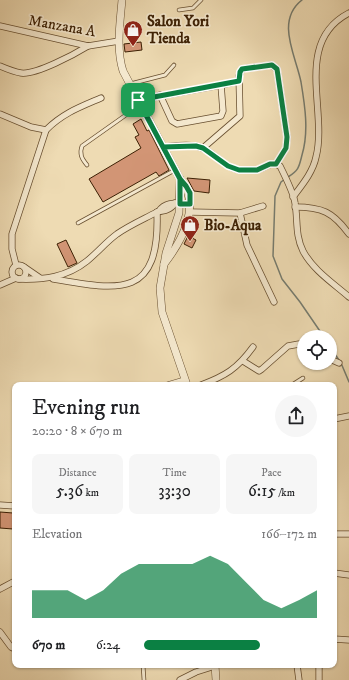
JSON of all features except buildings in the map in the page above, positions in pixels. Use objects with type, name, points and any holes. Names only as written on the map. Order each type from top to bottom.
[{"type":"street","points":[[122,0],[119,41],[121,63],[139,102],[175,170],[190,193],[190,208],[178,242],[164,264]]},
{"type":"street","points":[[293,197],[308,175],[316,157],[318,117],[316,63],[319,50],[328,32],[342,17],[349,13]]},
{"type":"street","name":"Manzana A","points":[[0,26],[88,46],[119,41]]},
{"type":"street","points":[[0,66],[22,74],[70,57],[88,46]]},
{"type":"street","points":[[203,148],[240,116],[240,72],[244,68],[272,65],[277,69],[287,137],[286,148],[276,164]]},
{"type":"street","points":[[139,102],[160,95],[239,81]]},
{"type":"street","points":[[160,95],[172,121],[177,124],[221,116],[223,111],[221,85]]},
{"type":"street","points":[[101,98],[72,110],[58,119],[46,130],[12,234],[12,248],[16,265],[12,271],[13,275],[17,278],[49,278],[61,276],[74,270],[88,260],[117,234],[158,212],[173,207],[177,203]]},
{"type":"street","points":[[0,114],[31,127],[46,130]]},
{"type":"street","points":[[163,147],[196,146],[203,148],[228,166],[239,170],[257,170],[270,164],[280,166],[293,197],[298,239],[309,261],[349,297]]},
{"type":"street","points":[[180,179],[177,203],[179,213],[166,253],[160,288],[162,312],[186,382]]},
{"type":"street","points":[[177,203],[190,208],[240,212],[263,206]]},
{"type":"street","points":[[295,208],[319,209],[329,212],[339,221],[349,234]]},
{"type":"street","points":[[49,278],[85,285],[111,287],[124,286],[137,280],[150,265],[156,250],[158,235],[158,212]]},
{"type":"street","points":[[240,212],[247,245],[274,302]]},
{"type":"street","points":[[16,265],[21,265],[41,278]]},
{"type":"street","points":[[0,285],[17,278],[23,278],[26,274],[24,268]]},
{"type":"street","points":[[243,361],[259,371],[288,346],[297,344]]},
{"type":"street","points":[[209,382],[233,370],[243,361],[253,347]]},
{"type":"street","points":[[337,418],[349,416]]},
{"type":"street","points":[[0,505],[12,506]]},
{"type":"street","points":[[337,534],[349,534]]},
{"type":"street","points":[[337,573],[349,575]]},
{"type":"street","points":[[0,589],[12,583]]},
{"type":"street","points":[[0,632],[12,648]]},
{"type":"street","points":[[337,639],[349,640]]},
{"type":"street","points":[[180,680],[196,672],[209,668]]},
{"type":"street","points":[[215,668],[216,680]]},
{"type":"street","points":[[297,668],[299,680]]},
{"type":"street","points":[[320,668],[320,680]]},
{"type":"lane","points":[[179,10],[193,8],[200,0]]},
{"type":"lane","points":[[130,84],[165,75],[174,65]]},
{"type":"lane","points":[[87,165],[80,152],[82,146],[139,102]]},
{"type":"lane","points":[[78,223],[175,170]]},
{"type":"lane","points":[[297,382],[303,378]]},
{"type":"lane","points":[[143,668],[144,680]]},
{"type":"waterway","points":[[288,177],[299,165],[304,146],[306,128],[301,82],[292,50],[288,28],[294,8],[302,0]]},
{"type":"waterway","points":[[285,179],[281,182],[275,196],[273,256],[282,279],[319,330]]},
{"type":"waterway","points":[[341,363],[349,382]]},
{"type":"place","name":"Salon Yori Tienda","points":[[133,47]]},
{"type":"place","name":"Bio-Aqua","points":[[190,242]]},
{"type":"route","points":[[138,100],[163,147],[180,179],[190,193],[190,204],[180,204],[180,179],[175,170],[163,147],[196,146],[203,148],[228,166],[239,170],[257,170],[270,164],[276,164],[286,148],[287,137],[277,69],[272,65],[244,68],[240,72],[239,81],[138,100]]}]
